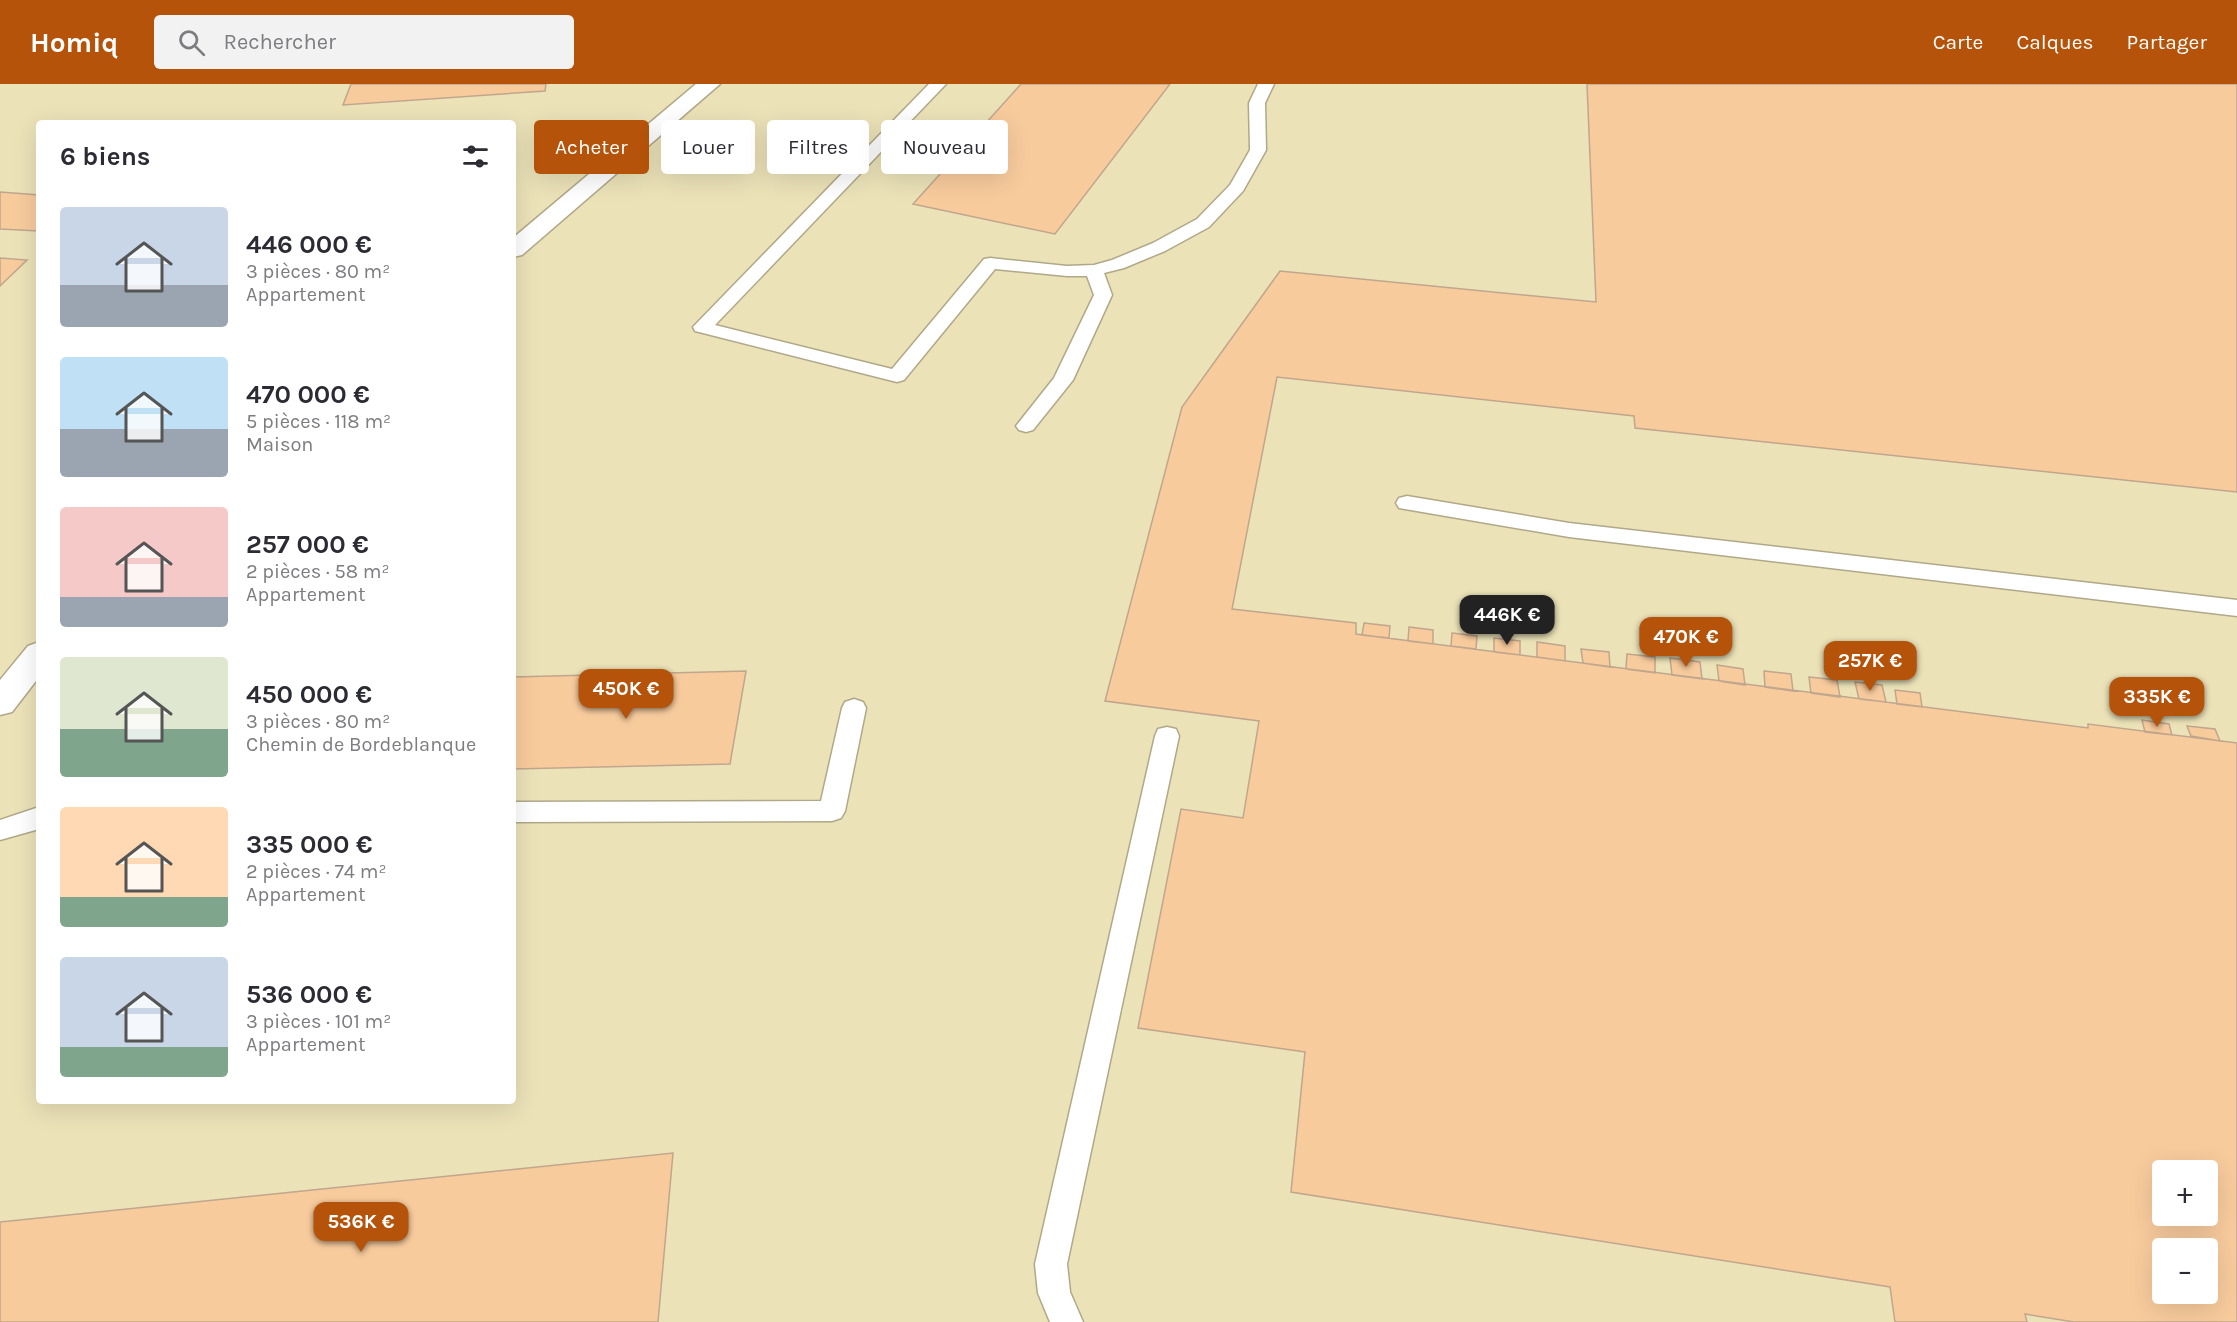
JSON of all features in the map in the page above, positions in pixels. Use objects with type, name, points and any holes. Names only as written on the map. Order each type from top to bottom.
[{"type":"street","points":[[516,247],[709,84]]},
{"type":"street","points":[[4,692],[36,657]]},
{"type":"lane","points":[[938,84],[702,327],[897,376],[990,264],[1067,272],[1094,270],[1118,264],[1159,247],[1203,223],[1237,187],[1258,150],[1257,103],[1266,84]]},
{"type":"lane","points":[[1026,426],[1063,380],[1095,315],[1103,295],[1094,270]]},
{"type":"lane","points":[[1407,503],[1569,530],[2237,608]]},
{"type":"lane","points":[[516,812],[832,811],[854,708]]},
{"type":"lane","points":[[1066,1322],[1054,1293],[1051,1264],[1167,736]]},
{"type":"lane","points":[[0,830],[36,820]]},
{"type":"shaded area","points":[[0,84],[2237,84],[2237,1322],[0,1322]]},
{"type":"building","points":[[351,84],[546,84],[545,91],[343,105]]},
{"type":"building","points":[[1021,84],[1170,84],[1055,234],[913,204],[940,174],[1008,174],[1008,120],[989,120]]},
{"type":"building","points":[[1587,84],[2237,84],[2237,492],[1635,428],[1634,416],[1277,377],[1232,609],[1356,623],[1356,634],[2088,728],[2088,724],[2237,743],[2237,1322],[2074,1322],[2025,1314],[2027,1322],[1895,1322],[1890,1287],[1291,1192],[1305,1052],[1138,1028],[1181,809],[1243,818],[1259,721],[1105,701],[1182,407],[1280,271],[1596,302]]},
{"type":"building","points":[[0,192],[36,195],[36,231],[0,229]]},
{"type":"building","points":[[0,258],[27,260],[0,286]]},
{"type":"building","points":[[1364,623],[1390,626],[1389,638],[1362,635]]},
{"type":"building","points":[[1409,627],[1433,630],[1433,644],[1408,641]]},
{"type":"building","points":[[1452,633],[1477,636],[1476,649],[1451,646]]},
{"type":"building","points":[[1494,638],[1520,641],[1520,655],[1494,652]]},
{"type":"building","points":[[1537,642],[1565,646],[1565,661],[1537,657]]},
{"type":"building","points":[[1581,649],[1609,652],[1610,667],[1583,663]]},
{"type":"building","points":[[1627,654],[1655,657],[1655,673],[1626,669]]},
{"type":"building","points":[[1670,658],[1700,662],[1702,679],[1672,675]]},
{"type":"building","points":[[1717,665],[1743,669],[1745,685],[1719,681]]},
{"type":"building","points":[[746,671],[730,764],[516,769],[516,677]]},
{"type":"building","points":[[1764,671],[1791,674],[1793,691],[1765,687]]},
{"type":"building","points":[[1809,677],[1837,680],[1840,697],[1811,693]]},
{"type":"building","points":[[1855,682],[1882,685],[1886,702],[1859,699]]},
{"type":"building","points":[[1895,690],[1920,693],[1922,707],[1897,704]]},
{"type":"building","points":[[2142,720],[2169,724],[2172,735],[2145,732]]},
{"type":"building","points":[[2187,726],[2215,729],[2220,741],[2191,736]]},
{"type":"building","points":[[673,1153],[658,1322],[0,1322],[0,1222]]}]
